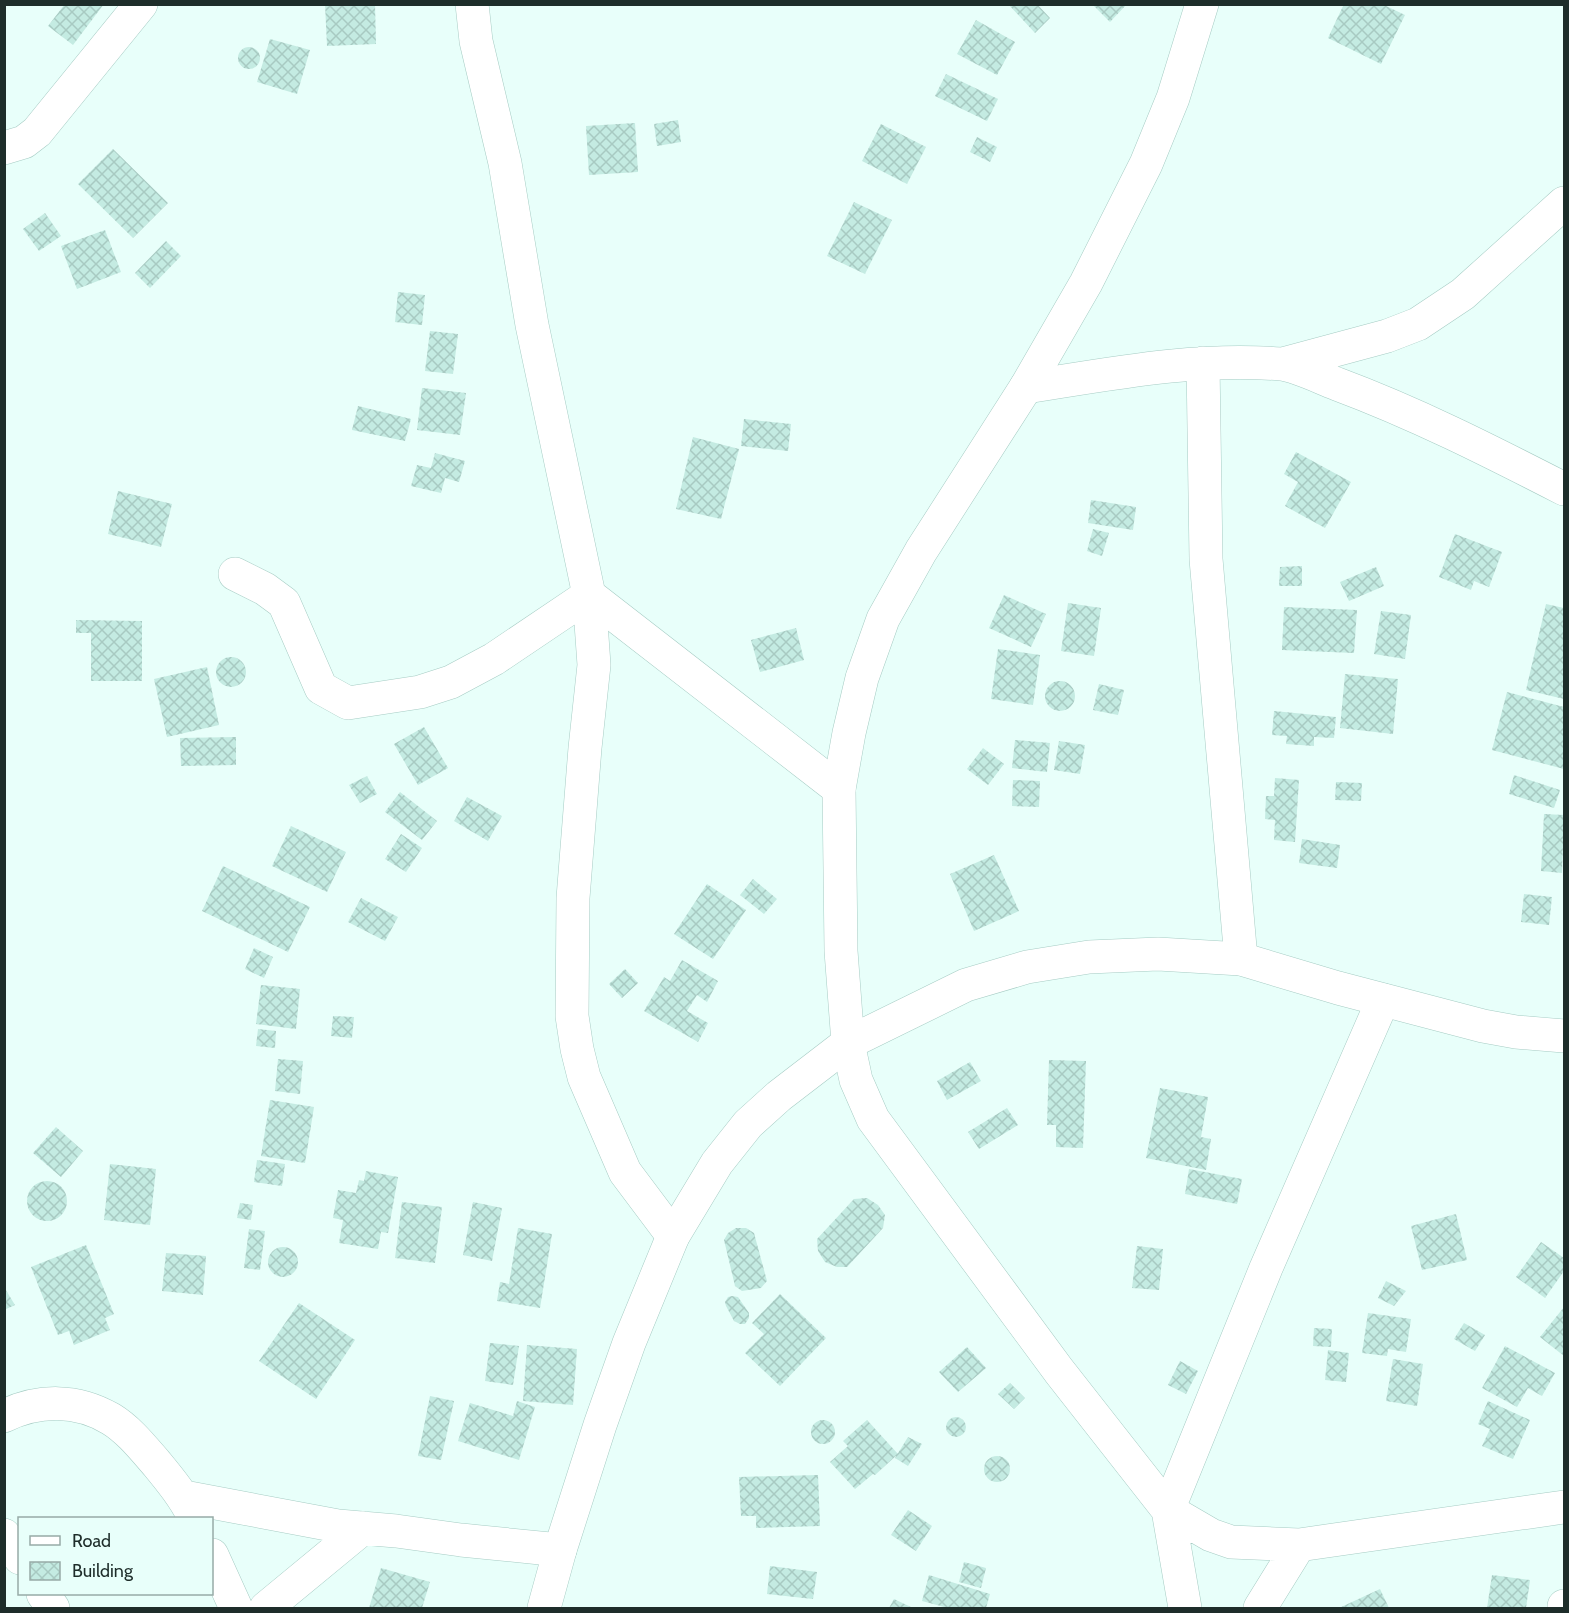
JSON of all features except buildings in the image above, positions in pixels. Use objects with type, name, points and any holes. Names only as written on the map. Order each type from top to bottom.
[{"type":"street","points":[[4,148],[24,142],[37,132],[141,4]]},
{"type":"street","points":[[472,4],[476,40],[505,163],[532,326],[589,595],[594,665],[573,898],[572,1016],[577,1049],[584,1077],[625,1172],[673,1236]]},
{"type":"street","points":[[1202,4],[1173,98],[1146,164],[1086,283],[1026,387],[921,551],[883,620],[862,678],[839,789],[842,951],[848,1043],[856,1080],[873,1119],[1059,1371],[1168,1510],[1211,1535],[1231,1542],[1299,1545],[1564,1506]]},
{"type":"street","points":[[1026,387],[1160,367],[1203,363],[1283,364],[1387,336],[1418,324],[1463,294],[1564,203]]},
{"type":"street","points":[[1203,363],[1206,559],[1241,959]]},
{"type":"street","points":[[1283,364],[1351,389],[1435,426],[1564,489]]},
{"type":"street","points":[[235,574],[265,589],[284,603],[321,688],[348,703],[420,692],[451,682],[494,659],[589,595]]},
{"type":"street","points":[[589,595],[839,789]]},
{"type":"street","points":[[544,1608],[600,1425],[673,1236],[717,1164],[748,1124],[779,1096],[848,1043],[966,985],[1027,967],[1089,957],[1158,954],[1241,959],[1483,1026],[1549,1037],[1564,1036]]},
{"type":"street","points":[[1185,1608],[1168,1510],[1266,1268],[1383,1000]]},
{"type":"street","points":[[4,1416],[35,1404],[69,1404],[111,1419],[137,1440],[189,1508],[560,1550]]},
{"type":"street","points":[[266,1608],[363,1528]]},
{"type":"street","points":[[4,1535],[18,1555]]},
{"type":"street","points":[[1260,1608],[1299,1545]]},
{"type":"street","points":[[213,1557],[236,1608]]},
{"type":"street","points":[[44,1595],[52,1608]]}]
